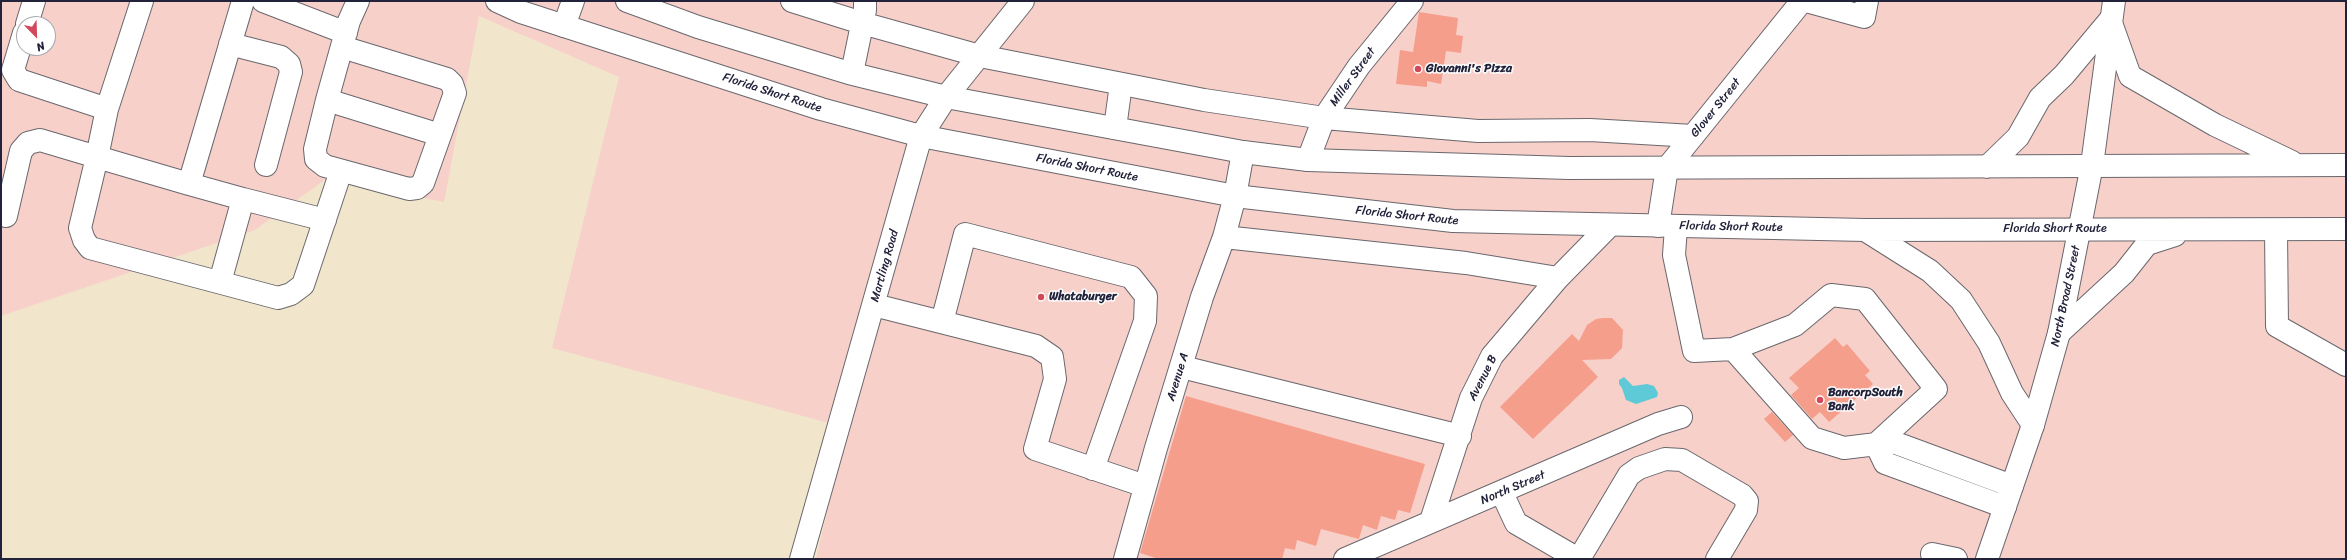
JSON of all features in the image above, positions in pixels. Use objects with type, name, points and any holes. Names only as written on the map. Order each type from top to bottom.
[{"type":"main road","points":[[29,16],[34,1]]},
{"type":"main road","points":[[142,1],[107,109],[80,228],[84,240],[90,248],[278,298],[291,294],[303,285],[341,171]]},
{"type":"main road","points":[[189,184],[243,1]]},
{"type":"main road","points":[[263,1],[344,40],[447,79],[455,93],[424,183],[417,188],[409,189],[341,171],[325,166],[316,160],[315,149],[327,100],[344,40],[358,1]]},
{"type":"main road","name":"Florida Short Route","points":[[496,1],[521,12],[821,109],[921,136],[1235,196],[1452,221],[1865,230],[2346,229]]},
{"type":"main road","points":[[564,26],[573,1]]},
{"type":"main road","points":[[627,1],[698,27],[852,73],[946,97],[1243,152],[1308,160],[1569,168],[2142,167],[2296,164],[2346,165]]},
{"type":"main road","points":[[792,1],[862,23],[980,56],[1204,100],[1324,118],[1478,131],[1590,130],[1693,136]]},
{"type":"main road","points":[[852,73],[865,1]]},
{"type":"main road","name":"Martling Road","points":[[801,559],[921,136],[946,97],[980,56],[1022,1]]},
{"type":"main road","name":"Miller Street","points":[[1308,160],[1324,118],[1359,66],[1412,1]]},
{"type":"main road","name":"Glover Street","points":[[1667,168],[1802,1]]},
{"type":"main road","points":[[1806,1],[1864,17],[1867,1]]},
{"type":"main road","points":[[2112,11],[2130,76],[2215,125],[2296,164]]},
{"type":"main road","points":[[1987,167],[2018,137],[2040,98],[2064,75],[2112,11]]},
{"type":"main road","name":"North Broad Street","points":[[1987,559],[2033,424],[2059,333],[2092,166],[2112,11]]},
{"type":"main road","points":[[230,44],[281,57],[289,64],[291,72],[266,165]]},
{"type":"main road","points":[[17,56],[13,70],[19,80],[107,109]]},
{"type":"main road","points":[[1115,128],[1121,84]]},
{"type":"main road","points":[[327,100],[440,135]]},
{"type":"main road","points":[[6,216],[21,151],[28,143],[40,140],[189,184],[325,220]]},
{"type":"main road","name":"Avenue A","points":[[1125,559],[1145,486],[1224,237],[1235,196],[1243,152]]},
{"type":"main road","points":[[1667,168],[1667,226],[1694,352],[1733,349],[1795,325],[1831,295],[1865,299],[1936,389],[1876,444]]},
{"type":"main road","points":[[220,282],[243,199]]},
{"type":"main road","name":"Avenue B","points":[[1431,521],[1460,436],[1471,398],[1492,356],[1558,278],[1610,225]]},
{"type":"main road","points":[[1865,230],[1930,270],[1961,300],[1988,343],[2012,393],[2033,424]]},
{"type":"main road","points":[[2059,333],[2124,272],[2147,244],[2188,230]]},
{"type":"main road","points":[[2276,230],[2277,326],[2346,365]]},
{"type":"main road","points":[[942,322],[965,234],[1131,277],[1146,296],[1145,321],[1093,469]]},
{"type":"main road","points":[[1224,237],[1466,263],[1558,278]]},
{"type":"main road","points":[[874,305],[1036,346],[1052,357],[1055,379],[1035,449],[1145,486]]},
{"type":"main road","points":[[1733,349],[1812,438],[1844,448],[1893,442],[2012,486]]},
{"type":"main road","points":[[1182,367],[1460,436]]},
{"type":"main road","name":"North Street","points":[[1350,558],[1431,521],[1502,493],[1658,424],[1680,417]]},
{"type":"main road","points":[[1876,444],[1885,463],[2005,507]]},
{"type":"main road","points":[[1502,493],[1516,523],[1579,559],[1629,475],[1638,468],[1665,459],[1682,460],[1742,495],[1747,501],[1746,510],[1717,559]]},
{"type":"main road","points":[[1932,554],[1956,559]]},
{"type":"shaded area","points":[[1,1],[2346,1],[2346,559],[816,559],[847,428],[552,348],[619,77],[479,16],[444,202],[326,179],[255,230],[1,316]]},
{"type":"water","points":[[1624,377],[1633,386],[1647,384],[1654,386],[1658,393],[1657,397],[1636,404],[1626,400],[1619,384],[1619,380]]},
{"type":"building","points":[[1419,12],[1458,18],[1456,35],[1463,36],[1461,53],[1446,51],[1441,84],[1427,81],[1427,87],[1396,84],[1400,50],[1413,52]]},
{"type":"building","points":[[1612,318],[1623,330],[1622,348],[1611,359],[1582,360],[1598,377],[1533,439],[1500,407],[1572,334],[1579,341],[1587,325],[1596,319]]},
{"type":"building","name":"BancorpSouth Bank","points":[[1835,338],[1843,347],[1847,344],[1870,371],[1865,375],[1873,384],[1829,422],[1820,412],[1812,419],[1791,395],[1799,388],[1789,378]]},
{"type":"building","points":[[1186,396],[1425,464],[1410,513],[1398,510],[1395,520],[1381,516],[1377,530],[1363,525],[1359,539],[1321,529],[1316,546],[1297,540],[1295,550],[1285,548],[1282,559],[1159,559],[1140,553]]},
{"type":"building","points":[[1772,412],[1793,435],[1785,442],[1764,419]]},
{"type":"place","name":"Giovanni's Pizza","points":[[1418,69]]},
{"type":"place","name":"Whataburger","points":[[1041,297]]},
{"type":"place","name":"BancorpSouth Bank","points":[[1820,400]]}]
